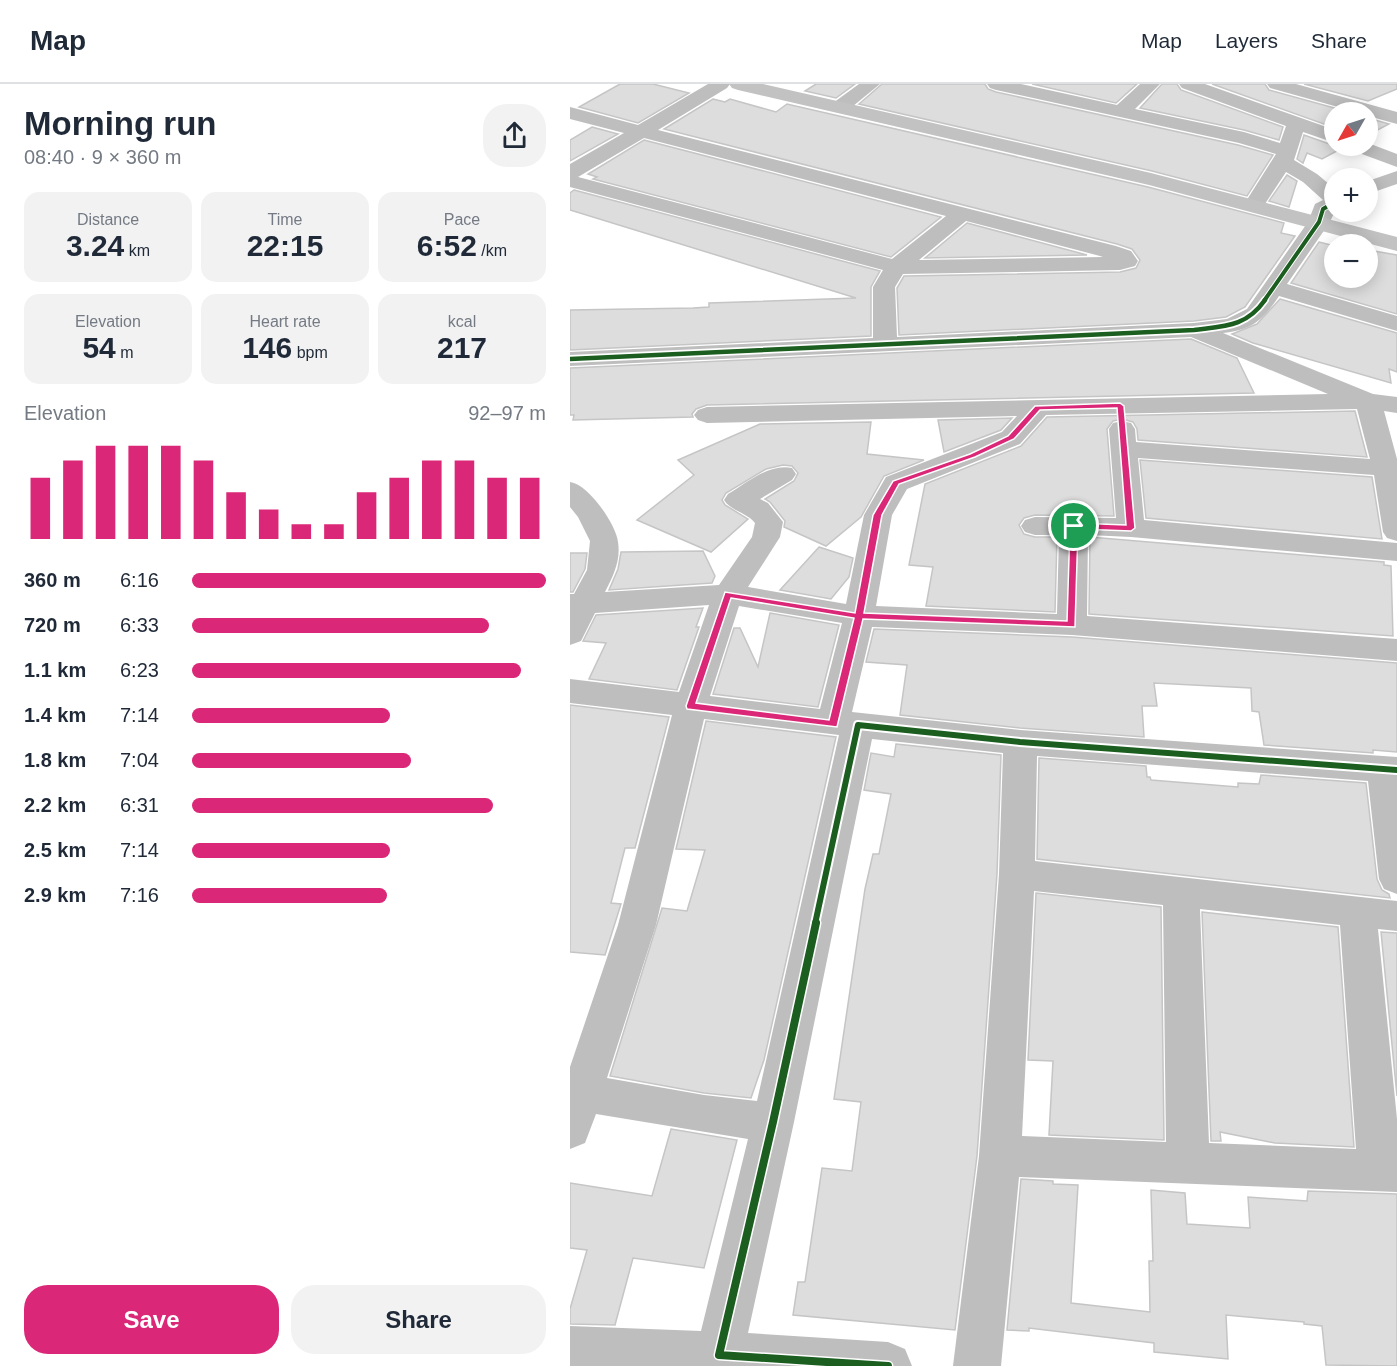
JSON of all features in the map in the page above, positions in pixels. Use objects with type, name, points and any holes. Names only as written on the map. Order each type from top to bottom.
[{"type":"main road","points":[[746,85],[1254,206],[1397,243]]},
{"type":"street","points":[[570,172],[644,131],[721,84]]},
{"type":"street","points":[[840,107],[871,84]]},
{"type":"street","points":[[996,84],[1244,138],[1285,157],[1324,191]]},
{"type":"street","points":[[1121,111],[1151,84]]},
{"type":"street","points":[[1188,84],[1324,133]]},
{"type":"street","points":[[1276,84],[1397,118]]},
{"type":"street","points":[[570,113],[1108,251],[1123,256],[1127,261],[1120,263],[897,267],[570,182]]},
{"type":"street","points":[[1254,206],[1285,157],[1297,123]]},
{"type":"street","points":[[1378,137],[1397,125]]},
{"type":"street","points":[[1378,144],[1397,144]]},
{"type":"street","points":[[1378,150],[1397,160]]},
{"type":"street","points":[[1378,184],[1397,177]]},
{"type":"street","points":[[570,359],[885,346],[1194,330],[1233,325],[1255,314],[1319,222],[1324,208]]},
{"type":"street","points":[[885,346],[884,287],[897,267],[963,213]]},
{"type":"street","points":[[1275,288],[1397,324]]},
{"type":"street","points":[[1194,330],[1368,401],[1392,468],[1397,532]]},
{"type":"street","points":[[707,415],[1368,401],[1397,405]]},
{"type":"street","points":[[1120,406],[1131,528]]},
{"type":"street","points":[[718,1360],[773,1122],[845,725],[859,616],[878,515],[896,483],[1011,438],[1038,408]]},
{"type":"street","points":[[1124,449],[1392,468]]},
{"type":"street","points":[[773,1122],[704,1114],[576,1111],[637,925],[691,706],[728,594],[766,537],[769,522],[758,509],[738,501],[782,474]]},
{"type":"street","points":[[570,634],[577,603],[602,570],[604,541],[591,514],[571,490]]},
{"type":"street","points":[[1035,526],[1131,528],[1397,552]]},
{"type":"street","points":[[1072,624],[1074,526]]},
{"type":"street","points":[[577,603],[728,594],[859,616],[1072,624],[1397,650]]},
{"type":"street","points":[[570,691],[845,725],[1020,742],[1390,769],[1397,879]]},
{"type":"street","points":[[977,1366],[1000,1156],[1017,874],[1020,742]]},
{"type":"street","points":[[1017,874],[1397,916]]},
{"type":"street","points":[[1180,893],[1188,1162]]},
{"type":"street","points":[[1000,1156],[1388,1170],[1376,1119],[1358,913]]},
{"type":"street","points":[[570,1350],[718,1360],[888,1366]]},
{"type":"building","points":[[620,84],[653,84],[689,93],[638,123],[579,107]]},
{"type":"building","points":[[816,84],[855,84],[836,98],[805,91]]},
{"type":"building","points":[[882,84],[985,84],[988,89],[996,92],[1238,145],[1273,155],[1247,196],[1152,171],[859,104]]},
{"type":"building","points":[[1032,84],[1137,84],[1116,103]]},
{"type":"building","points":[[1162,84],[1177,84],[1181,90],[1283,127],[1279,140],[1244,130],[1140,108]]},
{"type":"building","points":[[1212,84],[1265,84],[1269,90],[1324,105],[1324,124]]},
{"type":"building","points":[[1304,84],[1397,84],[1397,89],[1368,101]]},
{"type":"building","points":[[713,99],[725,102],[730,99],[776,112],[787,104],[1148,187],[1284,223],[1281,233],[1295,236],[1245,307],[1226,317],[1194,321],[899,335],[897,288],[904,276],[1120,272],[1136,268],[1140,260],[1132,249],[1117,244],[664,129]]},
{"type":"building","points":[[1378,121],[1389,124],[1378,130]]},
{"type":"building","points":[[592,127],[618,134],[570,161],[570,140]]},
{"type":"building","points":[[1304,135],[1324,142],[1324,156],[1328,156],[1322,159],[1307,153],[1303,163],[1297,159]]},
{"type":"building","points":[[644,140],[941,217],[891,257],[593,179],[597,177],[588,174]]},
{"type":"building","points":[[1287,175],[1297,181],[1289,207],[1269,201]]},
{"type":"building","points":[[574,190],[880,271],[871,287],[871,336],[570,350],[570,310],[693,308],[709,307],[709,303],[856,298],[570,210],[570,193]]},
{"type":"building","points":[[967,223],[1087,255],[925,258]]},
{"type":"building","points":[[1319,242],[1324,243],[1324,288],[1378,288],[1378,252],[1397,255],[1397,314],[1291,283]]},
{"type":"building","points":[[1280,299],[1397,333],[1397,372],[1389,369],[1391,383],[1253,343],[1232,334],[1257,324]]},
{"type":"building","points":[[1191,339],[1237,358],[1254,393],[707,405],[696,409],[692,414],[693,417],[573,420],[574,415],[570,415],[570,368]]},
{"type":"building","points":[[1355,411],[1367,457],[1138,440],[1137,429],[1133,422],[1122,419],[1113,421],[1107,429],[1114,516],[1035,515],[1024,518],[1019,525],[1024,534],[1035,537],[1057,537],[1055,612],[926,606],[933,567],[909,565],[925,484],[1021,446],[1047,417]]},
{"type":"building","points":[[1012,418],[1001,430],[944,452],[938,420]]},
{"type":"building","points":[[871,422],[867,454],[924,460],[884,476],[861,517],[826,546],[784,527],[785,521],[765,499],[794,481],[798,473],[792,466],[783,465],[766,469],[726,493],[722,500],[725,505],[748,519],[711,552],[637,520],[694,475],[678,460],[760,424]]},
{"type":"building","points":[[1140,460],[1372,477],[1382,539],[1146,518]]},
{"type":"building","points":[[1090,537],[1384,562],[1384,565],[1391,566],[1393,636],[1089,614]]},
{"type":"building","points":[[819,547],[853,558],[849,577],[831,599],[780,590]]},
{"type":"building","points":[[703,551],[715,576],[712,583],[609,590],[618,569],[621,552]]},
{"type":"building","points":[[570,553],[587,553],[585,569],[573,592],[570,592]]},
{"type":"building","points":[[703,608],[696,627],[699,627],[677,690],[589,679],[606,643],[583,641],[596,615]]},
{"type":"building","points":[[770,613],[839,625],[818,707],[713,694],[734,628],[740,628],[758,667]]},
{"type":"building","points":[[874,629],[1072,637],[1397,663],[1397,752],[1373,750],[1373,753],[1264,745],[1259,712],[1252,711],[1251,688],[1154,683],[1157,706],[1142,706],[1144,737],[1020,728],[900,715],[907,665],[866,662]]},
{"type":"building","points":[[570,705],[669,717],[635,848],[625,848],[611,903],[621,904],[605,955],[570,952]]},
{"type":"building","points":[[706,721],[836,737],[764,1060],[751,1098],[704,1093],[610,1076],[662,908],[687,911],[705,850],[676,849]]},
{"type":"building","points":[[896,744],[1001,755],[997,874],[977,1156],[955,1330],[793,1315],[798,1282],[805,1282],[822,1168],[852,1171],[861,1102],[834,1099],[865,889],[873,854],[879,854],[891,794],[864,790],[871,753],[894,757]]},
{"type":"building","points":[[1039,758],[1146,766],[1147,777],[1151,780],[1238,787],[1238,783],[1259,784],[1261,775],[1366,783],[1377,879],[1382,890],[1389,894],[1390,898],[1037,859]]},
{"type":"building","points":[[1036,893],[1161,907],[1164,1140],[1049,1135],[1053,1061],[1028,1060]]},
{"type":"building","points":[[1202,912],[1338,927],[1354,1147],[1275,1143],[1220,1132],[1221,1141],[1211,1141]]},
{"type":"building","points":[[1381,932],[1397,933],[1397,1096]]},
{"type":"building","points":[[671,1129],[737,1140],[704,1268],[633,1258],[615,1325],[570,1324],[570,1309],[587,1250],[570,1248],[570,1183],[652,1196]]},
{"type":"building","points":[[1021,1179],[1078,1185],[1071,1303],[1150,1312],[1149,1261],[1153,1261],[1151,1190],[1185,1193],[1187,1224],[1250,1228],[1248,1197],[1307,1201],[1308,1191],[1397,1194],[1397,1366],[1326,1365],[1322,1326],[1304,1324],[1304,1322],[1226,1315],[1228,1359],[1154,1352],[1154,1343],[1029,1328],[1029,1331],[1007,1330]]},
{"type":"cycle path","points":[[570,359],[1194,330],[1233,325],[1255,314],[1319,222],[1324,208]]},
{"type":"cycle path","points":[[888,1366],[719,1355],[773,1122],[858,725],[1020,742],[1397,770]]},
{"type":"route","points":[[1074,526],[1072,624],[859,616],[728,594],[691,706],[833,724],[859,616],[878,515],[896,483],[1011,438],[1038,408],[1120,406],[1131,528],[1074,526]]}]
